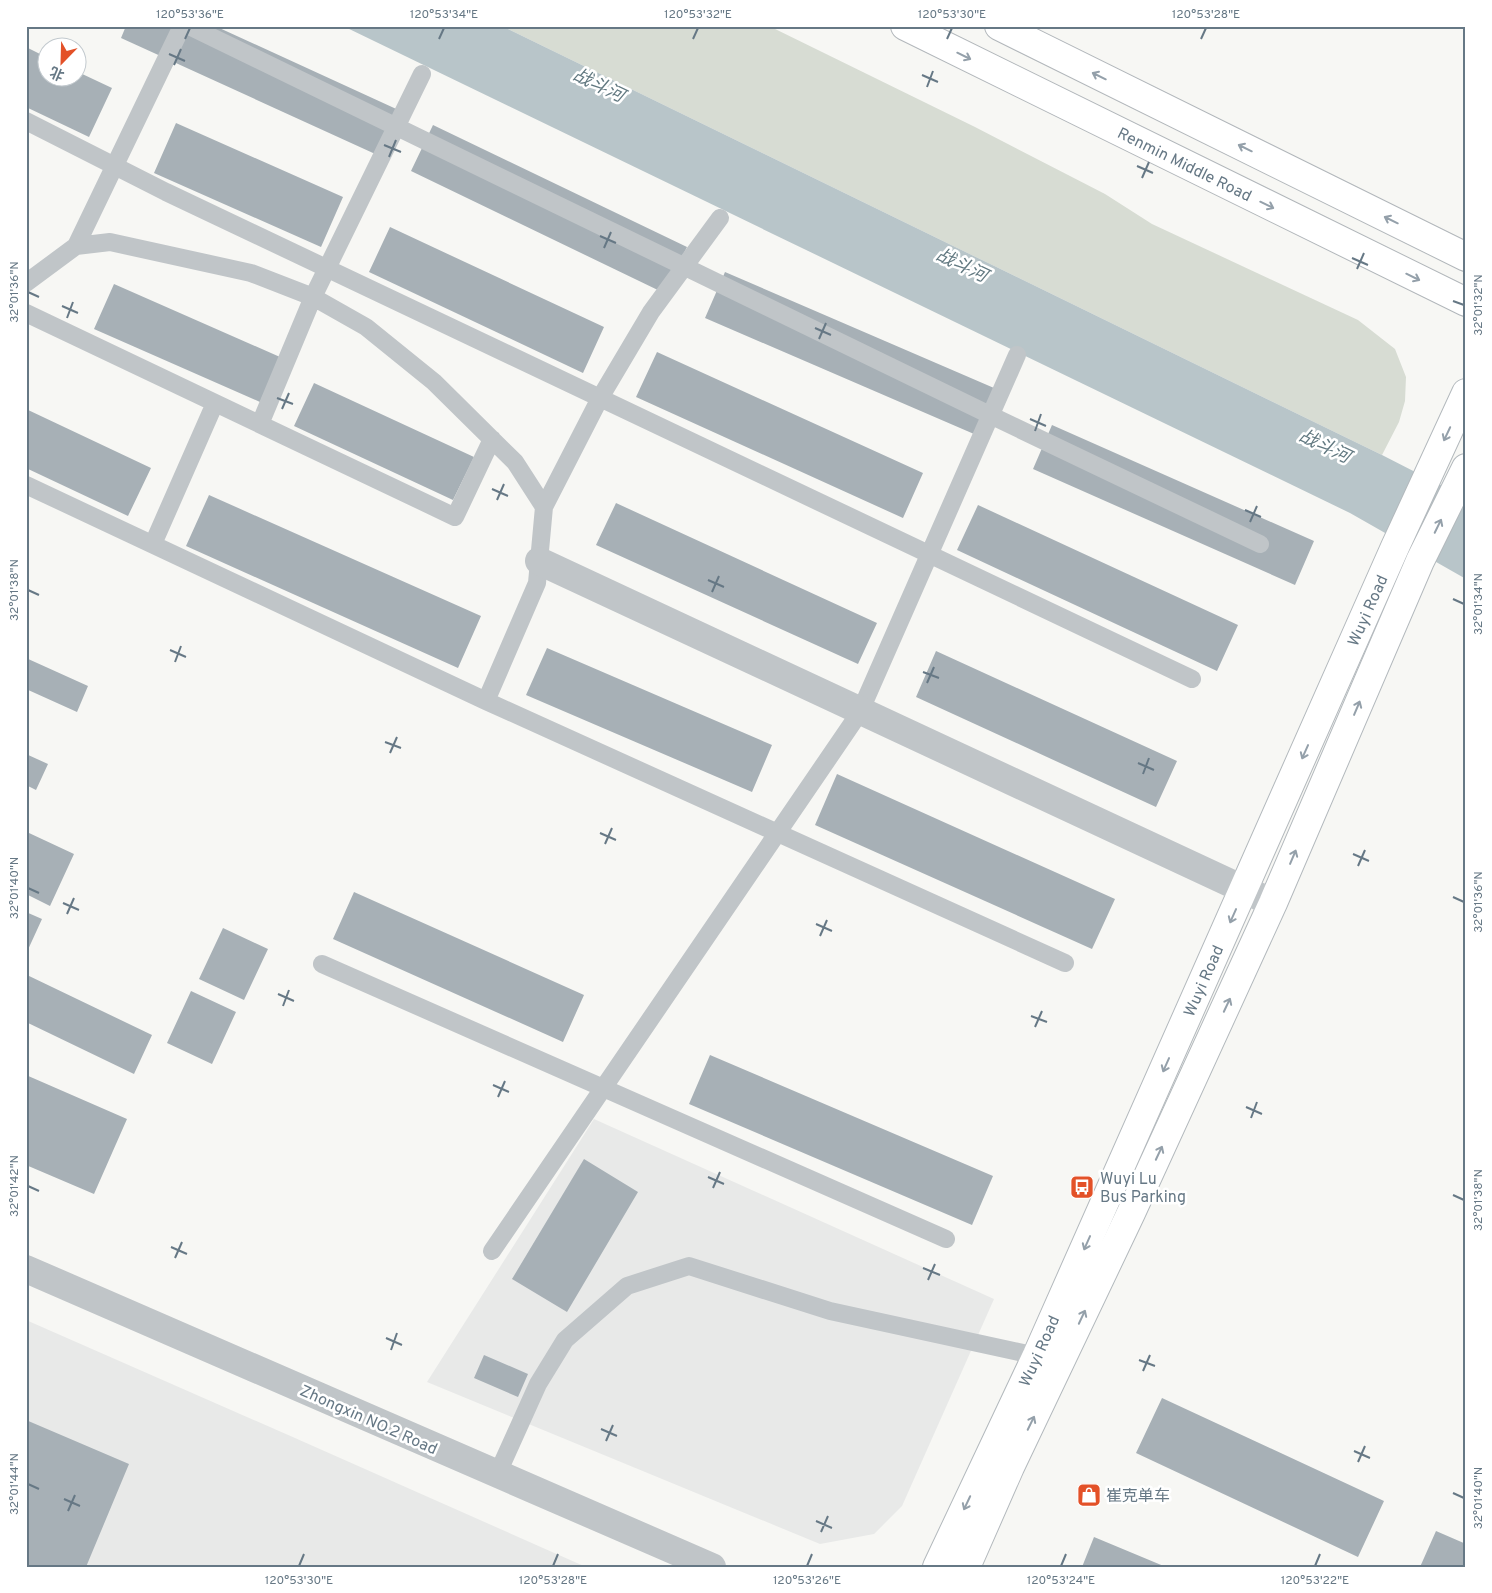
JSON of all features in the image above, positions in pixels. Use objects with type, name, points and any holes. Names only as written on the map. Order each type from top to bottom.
[{"type":"main road","name":"Renmin Middle Road","points":[[905,26],[1466,302]]},
{"type":"main road","points":[[999,26],[1466,256]]},
{"type":"main road","name":"Wuyi Road","points":[[938,1567],[1048,1329],[1395,547],[1466,393]]},
{"type":"main road","name":"Wuyi Road","points":[[966,1567],[1010,1467],[1131,1213],[1273,903],[1420,561],[1460,479]]},
{"type":"street","points":[[539,562],[1273,903]]},
{"type":"street","name":"Zhongxin NO.2 Road","points":[[26,1269],[712,1567]]},
{"type":"lane","points":[[26,283],[76,246],[182,26]]},
{"type":"lane","points":[[189,26],[1260,544]]},
{"type":"lane","points":[[260,424],[313,297],[422,74]]},
{"type":"lane","points":[[26,121],[114,166],[327,268],[1192,679]]},
{"type":"lane","points":[[486,701],[537,583],[544,507],[600,398],[651,312],[720,218]]},
{"type":"lane","points":[[76,246],[110,242],[158,252],[251,273],[313,297],[366,327],[434,382],[514,462],[544,507]]},
{"type":"lane","points":[[26,313],[455,517],[492,439]]},
{"type":"lane","points":[[492,1251],[860,712],[1016,355]]},
{"type":"lane","points":[[152,544],[215,403]]},
{"type":"lane","points":[[26,485],[486,701],[1065,963]]},
{"type":"lane","points":[[322,964],[946,1239]]},
{"type":"lane","points":[[497,1475],[538,1384],[565,1340],[627,1286],[689,1266],[830,1311],[1061,1362]]},
{"type":"shaded area","points":[[502,26],[769,26],[975,127],[1105,194],[1152,224],[1358,320],[1395,349],[1406,377],[1405,401],[1399,422],[1382,455]]},
{"type":"shaded area","points":[[594,1119],[994,1299],[902,1506],[874,1534],[820,1544],[427,1382]]},
{"type":"shaded area","points":[[26,1320],[295,1438],[586,1567],[26,1567]]},
{"type":"water","name":"战斗河","points":[[343,26],[502,26],[1382,455],[1466,498],[1466,579],[1350,513]]},
{"type":"building","points":[[126,26],[215,26],[405,113],[384,158],[121,38]]},
{"type":"building","points":[[26,47],[38,53],[38,88],[88,88],[88,77],[112,88],[89,137],[26,107]]},
{"type":"building","points":[[176,123],[343,197],[321,247],[154,173]]},
{"type":"building","points":[[433,125],[687,247],[664,293],[411,171]]},
{"type":"building","points":[[390,227],[604,327],[583,373],[369,272]]},
{"type":"building","points":[[725,272],[994,388],[974,434],[705,318]]},
{"type":"building","points":[[114,284],[280,357],[260,402],[94,329]]},
{"type":"building","points":[[657,352],[923,473],[903,518],[636,397]]},
{"type":"building","points":[[314,383],[474,457],[453,500],[294,426]]},
{"type":"building","points":[[26,409],[151,468],[128,516],[26,468]]},
{"type":"building","points":[[1052,425],[1314,541],[1295,585],[1033,469]]},
{"type":"building","points":[[209,495],[481,616],[458,668],[186,546]]},
{"type":"building","points":[[616,503],[877,623],[858,664],[596,545]]},
{"type":"building","points":[[978,505],[1238,625],[1217,671],[957,550]]},
{"type":"building","points":[[547,648],[772,745],[752,792],[526,695]]},
{"type":"building","points":[[936,651],[1177,761],[1156,807],[916,697]]},
{"type":"building","points":[[26,658],[88,686],[77,712],[26,689]]},
{"type":"building","points":[[26,754],[48,764],[36,790],[26,785]]},
{"type":"building","points":[[837,774],[1115,899],[1092,949],[815,825]]},
{"type":"building","points":[[29,833],[74,854],[50,906],[26,894],[26,839]]},
{"type":"building","points":[[354,892],[584,995],[563,1042],[333,939]]},
{"type":"building","points":[[26,912],[42,919],[26,954]]},
{"type":"building","points":[[223,928],[268,949],[244,1000],[199,979]]},
{"type":"building","points":[[27,975],[152,1035],[134,1074],[26,1022]]},
{"type":"building","points":[[191,991],[236,1012],[212,1064],[167,1043]]},
{"type":"building","points":[[710,1055],[993,1176],[972,1225],[689,1104]]},
{"type":"building","points":[[26,1075],[127,1119],[94,1194],[26,1165]]},
{"type":"building","points":[[584,1159],[638,1192],[567,1312],[512,1279]]},
{"type":"building","points":[[484,1355],[528,1374],[518,1397],[474,1378]]},
{"type":"building","points":[[1162,1398],[1384,1501],[1358,1557],[1136,1453]]},
{"type":"building","points":[[26,1420],[129,1464],[86,1567],[26,1567]]},
{"type":"building","points":[[1436,1531],[1466,1544],[1466,1567],[1420,1567]]},
{"type":"building","points":[[1094,1537],[1166,1567],[1082,1567]]},
{"type":"place","name":"Wuyi Lu Bus Parking","points":[[1082,1187]]},
{"type":"place","name":"崔克单车","points":[[1089,1495]]}]
